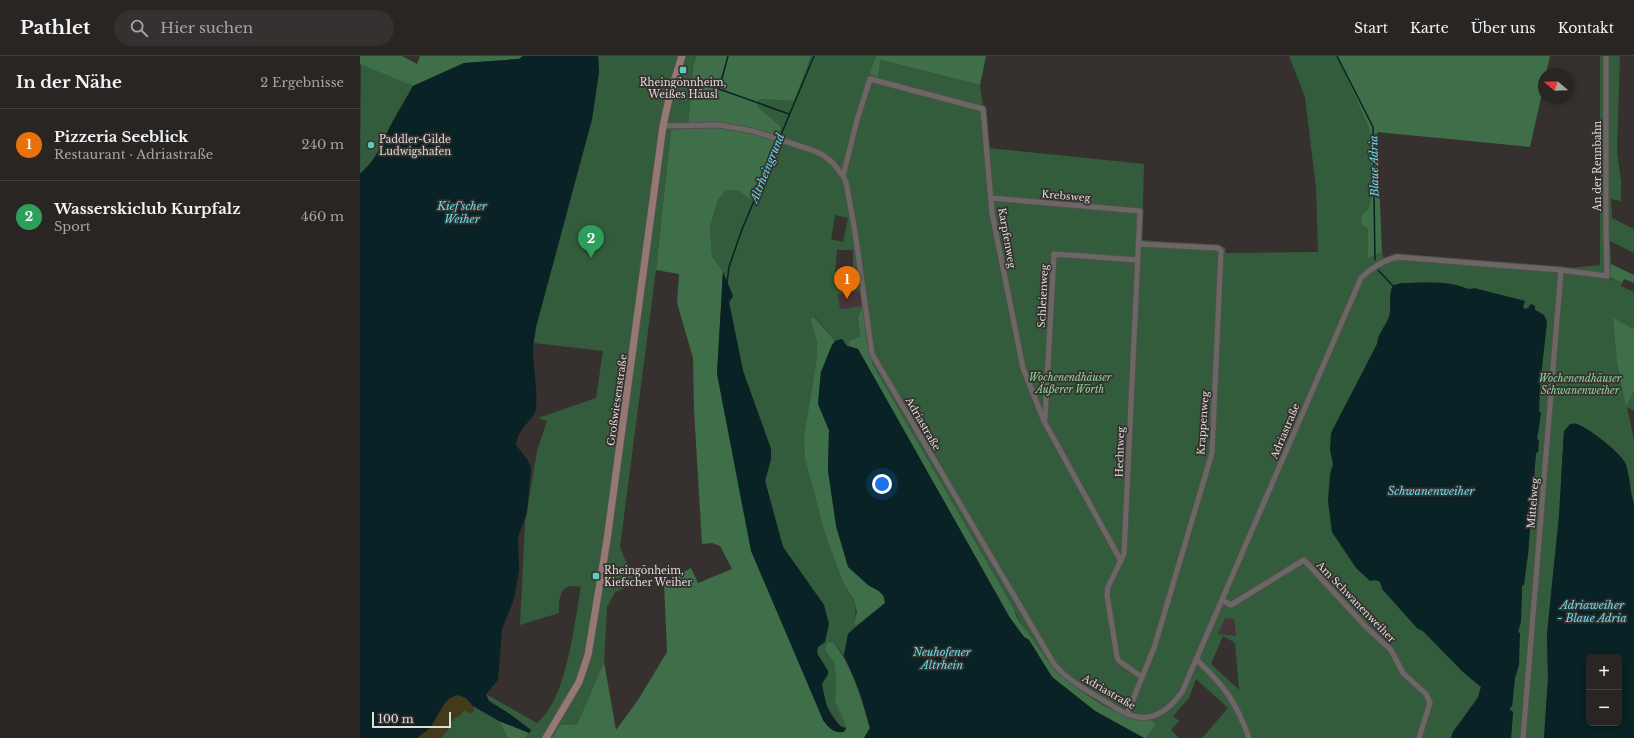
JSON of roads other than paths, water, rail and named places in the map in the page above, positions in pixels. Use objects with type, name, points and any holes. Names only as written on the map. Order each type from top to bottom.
[{"type":"street","name":"Großwiesenstraße","points":[[546,738],[579,682],[588,655],[608,533],[663,126],[670,94],[682,56]]},
{"type":"street","name":"An der Rennbahn","points":[[1606,56],[1606,228],[1608,276]]},
{"type":"street","name":"Karpfenweg","points":[[843,176],[857,120],[870,79],[983,109],[994,220],[1020,353],[1028,382],[1044,421],[1121,561]]},
{"type":"street","name":"Adriastraße","points":[[663,126],[719,125],[753,131],[823,156],[833,163],[846,182],[855,232],[872,354],[1054,664],[1079,685],[1127,714],[1138,718],[1150,717],[1162,712],[1174,703],[1182,692],[1361,278],[1371,268],[1384,261],[1397,257],[1561,270],[1608,276]]},
{"type":"street","name":"Krebsweg","points":[[991,198],[1140,211]]},
{"type":"street","name":"Hechtweg","points":[[1140,211],[1124,554],[1107,591],[1116,653],[1119,661],[1142,677]]},
{"type":"street","name":"Krappenweg","points":[[1127,714],[1155,644],[1212,453],[1221,251],[1218,248],[1138,244]]},
{"type":"street","name":"Schleienweg","points":[[1044,421],[1054,254],[1137,260]]},
{"type":"street","name":"Mittelweg","points":[[1523,738],[1561,270]]},
{"type":"street","name":"Am Schwanenweiher","points":[[1222,600],[1231,605],[1304,560],[1366,627],[1391,650],[1403,673],[1426,694],[1430,703],[1419,738]]},
{"type":"street","points":[[1196,659],[1220,682],[1236,705],[1249,738]]},
{"type":"water","name":"Kief'scher Weiher","points":[[523,56],[598,56],[599,72],[592,119],[536,327],[533,349],[536,408],[533,416],[517,438],[516,445],[527,459],[531,467],[527,512],[518,537],[519,571],[514,599],[502,629],[498,680],[486,694],[489,701],[531,730],[529,733],[499,721],[473,706],[466,698],[457,695],[445,702],[430,728],[417,738],[360,738],[360,174],[377,154],[413,86],[464,63],[519,59]]},
{"type":"water","points":[[723,272],[733,296],[729,302],[743,371],[771,449],[771,459],[765,481],[783,547],[824,605],[829,624],[825,642],[818,647],[817,651],[828,671],[828,674],[822,684],[828,709],[834,720],[844,728],[846,727],[844,732],[837,732],[823,720],[751,551],[717,374]]},
{"type":"water","name":"Schwanenweiher","points":[[1402,283],[1449,284],[1467,289],[1474,288],[1525,301],[1523,307],[1525,309],[1531,304],[1535,306],[1535,310],[1544,315],[1547,322],[1540,384],[1539,411],[1541,413],[1537,439],[1539,440],[1538,452],[1536,453],[1528,554],[1524,585],[1522,586],[1521,621],[1518,632],[1520,633],[1519,664],[1515,678],[1512,706],[1509,709],[1513,712],[1511,738],[1451,738],[1453,732],[1478,698],[1481,687],[1462,671],[1423,631],[1417,628],[1382,589],[1380,582],[1376,580],[1370,581],[1356,568],[1332,532],[1328,501],[1330,475],[1333,464],[1330,449],[1331,433],[1377,344],[1379,336],[1389,319],[1392,288],[1395,285]]},
{"type":"water","name":"Neuhofener Altrhein","points":[[842,339],[847,346],[858,349],[1010,618],[1024,637],[1029,640],[1052,677],[1095,711],[1144,738],[864,738],[870,728],[860,692],[844,655],[848,634],[885,603],[884,596],[879,591],[868,585],[848,567],[836,526],[828,471],[829,430],[818,404],[821,372],[832,345],[835,341]]},
{"type":"water","name":"Adriaweiher - Blaue Adria","points":[[1570,424],[1574,424],[1588,430],[1604,442],[1624,461],[1634,505],[1634,738],[1544,738],[1548,679],[1547,634],[1559,516],[1564,431]]},
{"type":"waterway","points":[[728,56],[719,89],[789,114]]},
{"type":"waterway","name":"Altrheingrund","points":[[780,137],[814,56]]},
{"type":"waterway","name":"Blaue Adria","points":[[1337,56],[1373,127],[1375,260]]},
{"type":"waterway","name":"Altrheingrund","points":[[727,283],[729,267],[741,232],[779,141]]},
{"type":"waterway","name":"Blaue Adria","points":[[1378,270],[1393,286]]},
{"type":"place","name":"Rheingönnheim, Weißes Häusl","points":[[683,70]]},
{"type":"place","name":"Paddler-Gilde Ludwigshafen","points":[[371,145]]},
{"type":"place","name":"Wasserskiclub Kurpfalz","points":[[591,258]]},
{"type":"place","name":"Pizzeria Seeblick","points":[[847,299]]},
{"type":"place","name":"Rheingönheim, Kiefscher Weiher","points":[[596,576]]},
{"type":"park label","name":"Wochenendhäuser Äußerer Wörth","points":[[1070,382]]},
{"type":"park label","name":"Wochenendhäuser Schwanenweiher","points":[[1580,384]]}]
